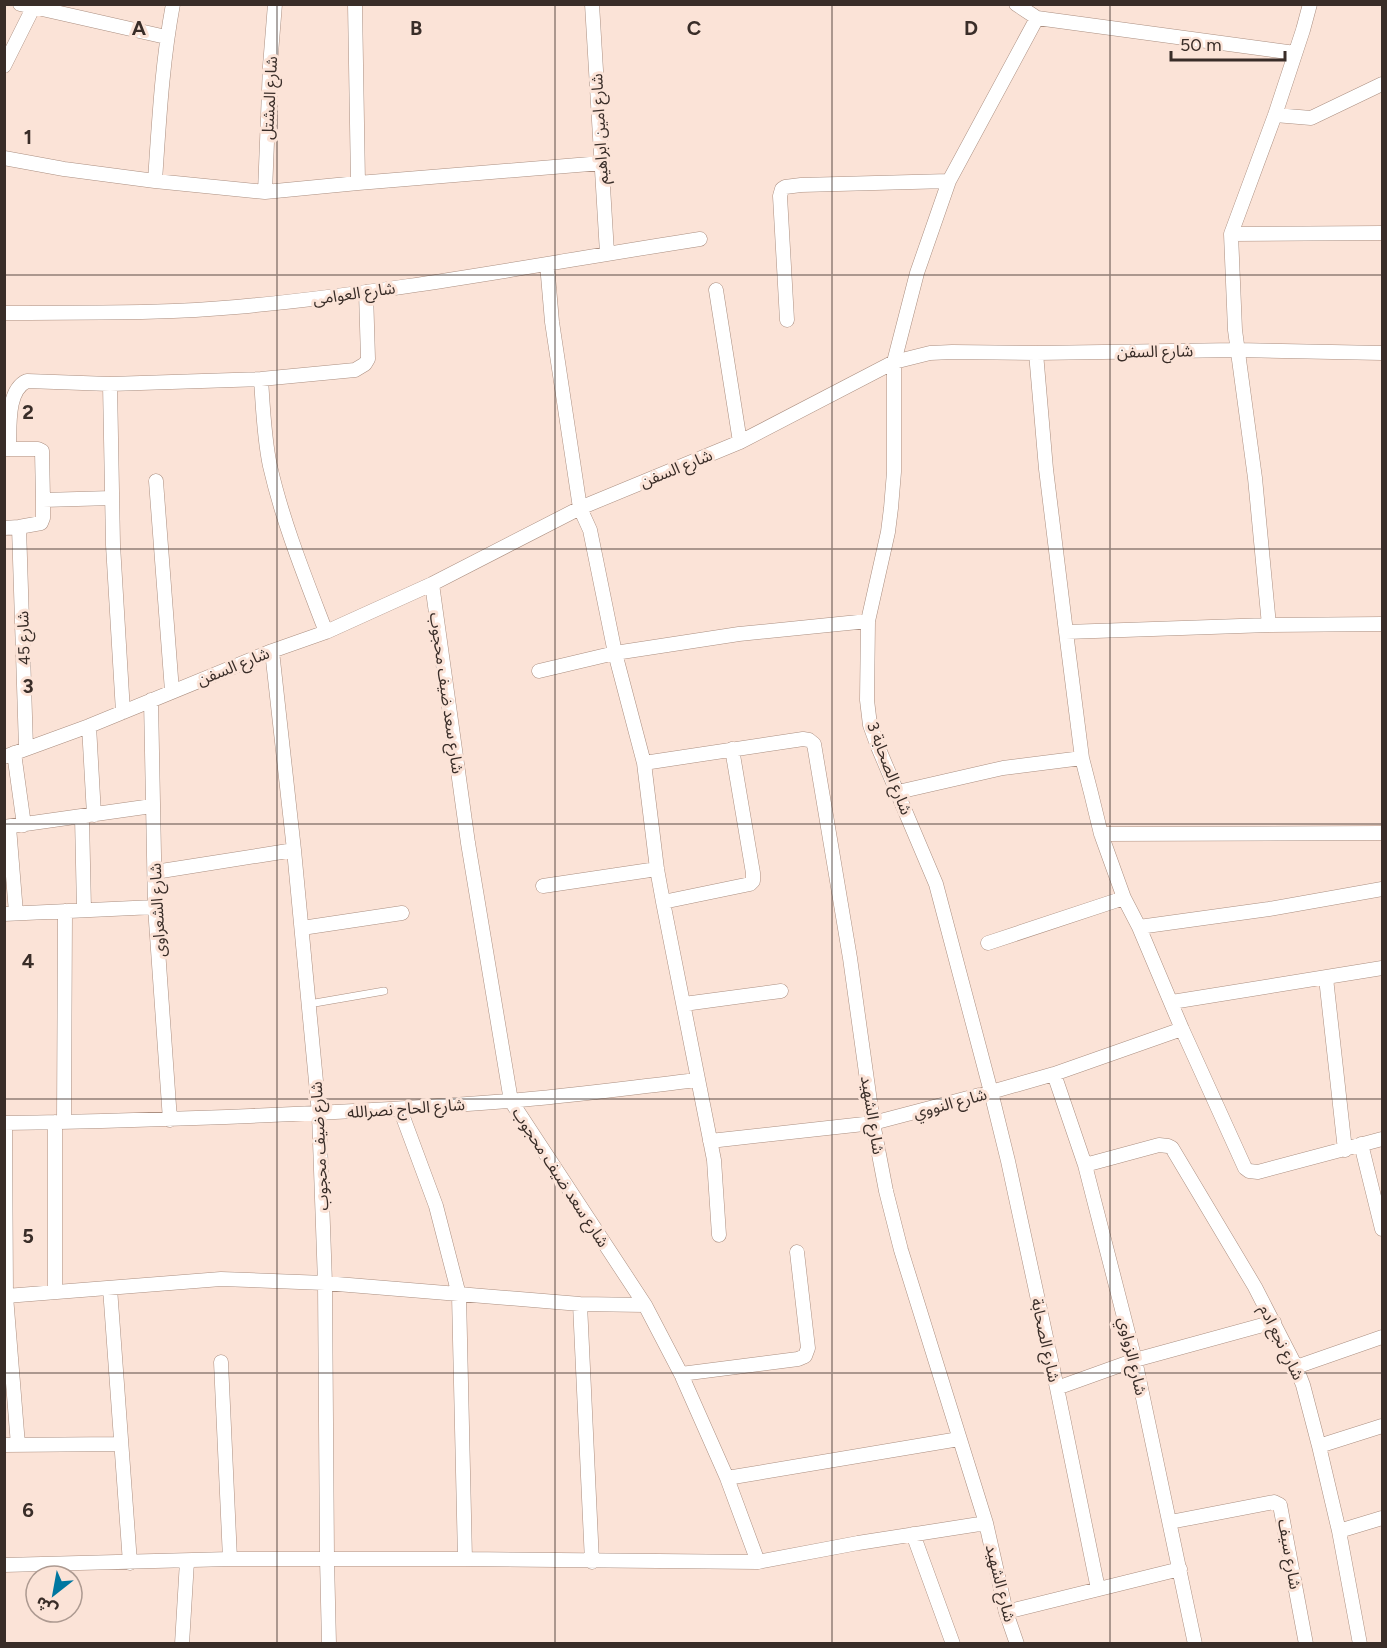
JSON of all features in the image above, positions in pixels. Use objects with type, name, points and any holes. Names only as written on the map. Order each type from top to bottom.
[{"type":"street","points":[[155,181],[166,37],[172,4]]},
{"type":"street","name":"شارع المشتل","points":[[264,192],[275,4]]},
{"type":"street","points":[[355,4],[358,183]]},
{"type":"street","name":"شارع امين ابراهيم","points":[[592,4],[607,253]]},
{"type":"street","points":[[1016,4],[1037,18],[1295,53]]},
{"type":"street","points":[[1269,625],[1255,478],[1235,330],[1231,234],[1275,115],[1310,4]]},
{"type":"street","points":[[4,66],[30,6],[166,37]]},
{"type":"street","name":"شارع الصحابة 3","points":[[991,1092],[936,884],[870,725],[867,700],[868,621],[888,532],[891,508],[894,472],[894,362],[917,273],[949,181],[1037,18]]},
{"type":"street","points":[[1275,115],[1311,118],[1383,84]]},
{"type":"street","points":[[4,158],[64,169],[155,181],[264,192],[602,164]]},
{"type":"street","points":[[787,320],[780,196],[782,189],[801,185],[949,181]]},
{"type":"street","points":[[1231,234],[1383,234]]},
{"type":"street","name":"شارع العوامى","points":[[4,313],[236,307],[366,291],[700,238]]},
{"type":"street","points":[[547,264],[552,322],[580,508],[591,530],[615,653],[644,763],[657,869],[714,1160],[719,1235]]},
{"type":"street","points":[[716,290],[740,442]]},
{"type":"street","points":[[4,528],[38,524],[43,521],[42,452],[38,449],[7,449],[14,394],[22,384],[27,381],[110,384],[261,379],[355,370],[365,364],[368,359],[366,291]]},
{"type":"street","name":"شارع السفن","points":[[15,753],[90,726],[272,651],[326,632],[432,584],[580,508],[740,442],[894,362],[930,353],[1237,350],[1383,353]]},
{"type":"street","points":[[1036,353],[1046,469],[1082,758],[1101,834],[1124,898],[1139,927],[1245,1168],[1258,1172],[1383,1139]]},
{"type":"street","points":[[261,379],[266,440],[283,517],[326,632]]},
{"type":"street","points":[[110,384],[113,545],[123,712]]},
{"type":"street","points":[[156,481],[172,691]]},
{"type":"street","points":[[43,500],[112,498]]},
{"type":"street","name":"شارع 45","points":[[19,527],[15,753],[24,825]]},
{"type":"street","name":"شارع سعد ضيف محجوب","points":[[432,584],[468,843],[511,1101],[645,1305],[681,1374],[727,1478],[758,1562]]},
{"type":"street","points":[[539,671],[615,653],[739,634],[868,621]]},
{"type":"street","points":[[1066,632],[1269,625],[1383,624]]},
{"type":"street","name":"شارع ضيف محجوب","points":[[272,651],[302,928],[319,1113],[325,1283],[329,1644]]},
{"type":"street","name":"شارع الشعراوى","points":[[151,700],[155,907],[170,1120]]},
{"type":"street","points":[[84,910],[90,726]]},
{"type":"street","name":"شارع الشهيد","points":[[644,763],[803,739],[814,744],[850,958],[873,1123],[886,1191],[901,1250],[986,1523],[1006,1612],[1017,1644]]},
{"type":"street","points":[[663,902],[750,884],[753,881],[732,749]]},
{"type":"street","points":[[898,792],[1003,768],[1082,758]]},
{"type":"street","points":[[152,806],[7,827],[10,914],[155,907]]},
{"type":"street","points":[[1101,834],[1383,833]]},
{"type":"street","points":[[155,872],[294,850]]},
{"type":"street","points":[[543,886],[657,869]]},
{"type":"street","points":[[1139,927],[1269,909],[1383,889]]},
{"type":"street","points":[[988,943],[1124,898]]},
{"type":"street","points":[[55,1292],[66,910]]},
{"type":"street","points":[[302,928],[402,913]]},
{"type":"street","points":[[1172,1002],[1383,968]]},
{"type":"street","points":[[1326,978],[1345,1150]]},
{"type":"street","points":[[684,1004],[780,991]]},
{"type":"street","name":"شارع النووي","points":[[710,1142],[873,1123],[1054,1074],[1182,1029]]},
{"type":"street","name":"شارع الزواوي","points":[[1054,1074],[1085,1165],[1135,1360],[1195,1644]]},
{"type":"street","name":"شارع الحاج نصرالله","points":[[5,1123],[170,1120],[400,1109],[511,1101],[698,1080]]},
{"type":"street","name":"شارع الصحابة","points":[[991,1092],[1057,1388],[1098,1589]]},
{"type":"street","points":[[400,1109],[436,1206],[459,1295],[465,1559]]},
{"type":"street","points":[[5,1123],[6,1296],[11,1445],[121,1444]]},
{"type":"street","points":[[1361,1144],[1383,1229]]},
{"type":"street","name":"شارع نجع ادم","points":[[1085,1165],[1159,1145],[1172,1148],[1255,1287],[1296,1367],[1302,1384],[1339,1531],[1360,1644]]},
{"type":"street","points":[[681,1374],[798,1359],[805,1356],[808,1348],[797,1252]]},
{"type":"street","points":[[6,1296],[221,1279],[325,1283],[580,1305],[645,1305]]},
{"type":"street","points":[[110,1288],[130,1563]]},
{"type":"street","points":[[580,1305],[592,1562]]},
{"type":"street","points":[[1057,1388],[1135,1360],[1274,1322]]},
{"type":"street","points":[[1296,1367],[1383,1337]]},
{"type":"street","points":[[221,1362],[230,1559]]},
{"type":"street","points":[[1319,1446],[1383,1426]]},
{"type":"street","points":[[727,1478],[959,1439]]},
{"type":"street","name":"شارع سيف","points":[[1170,1522],[1274,1502],[1280,1505],[1306,1644]]},
{"type":"street","points":[[1339,1531],[1383,1518]]},
{"type":"street","points":[[4,1565],[187,1562],[230,1559],[758,1562],[858,1543],[986,1523]]},
{"type":"street","points":[[913,1534],[953,1644]]},
{"type":"street","points":[[182,1644],[187,1562]]},
{"type":"street","points":[[1006,1612],[1180,1569]]},
{"type":"lane","points":[[309,1004],[384,991]]}]
